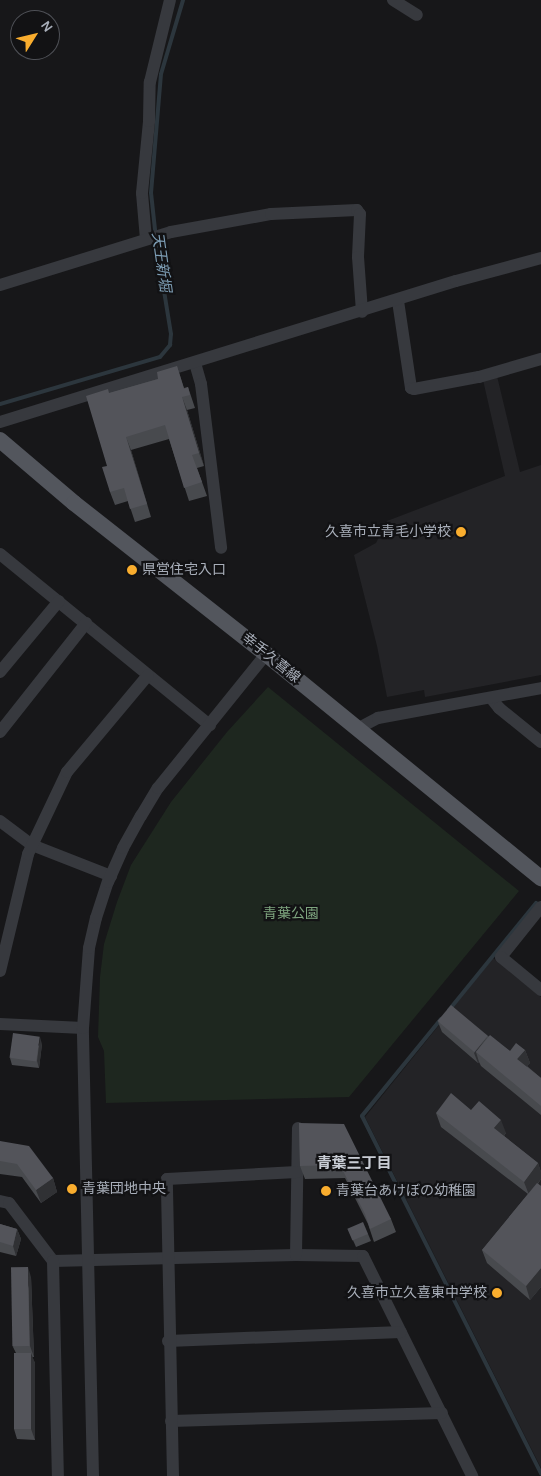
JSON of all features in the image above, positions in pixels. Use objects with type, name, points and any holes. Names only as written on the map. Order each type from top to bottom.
[{"type":"main road","name":"幸手久喜線","points":[[0,440],[74,503],[266,654],[541,878]]},
{"type":"street","points":[[152,237],[142,193],[149,121],[150,82],[170,0]]},
{"type":"street","points":[[393,0],[417,15]]},
{"type":"street","points":[[0,285],[152,237],[271,214],[357,210],[360,214],[358,256],[362,312]]},
{"type":"street","points":[[0,422],[55,403],[195,363],[285,333],[362,312],[456,281],[541,258]]},
{"type":"street","points":[[398,300],[411,388],[421,388],[478,377],[541,358]]},
{"type":"street","points":[[195,363],[201,384],[221,548]]},
{"type":"street","points":[[0,554],[210,725]]},
{"type":"street","points":[[0,672],[59,601]]},
{"type":"street","points":[[0,732],[86,624]]},
{"type":"street","points":[[93,1476],[84,1028],[89,948],[96,918],[123,848],[158,788],[266,654]]},
{"type":"street","points":[[0,971],[3,945],[28,854],[67,772],[148,675]]},
{"type":"street","points":[[357,729],[378,718],[541,688]]},
{"type":"street","points":[[491,698],[499,708],[541,742]]},
{"type":"street","points":[[0,821],[32,845],[111,876]]},
{"type":"street","points":[[541,907],[501,957],[541,990]]},
{"type":"street","points":[[0,1024],[84,1028]]},
{"type":"street","points":[[296,1255],[298,1128]]},
{"type":"street","points":[[173,1476],[168,1341],[167,1179],[297,1172]]},
{"type":"street","points":[[0,1202],[9,1203],[53,1261],[58,1476]]},
{"type":"street","points":[[53,1261],[168,1260],[296,1255],[362,1256],[472,1476]]},
{"type":"street","points":[[168,1341],[401,1332]]},
{"type":"street","points":[[171,1421],[442,1414]]},
{"type":"shaded area","name":"久喜市立青毛小学校","points":[[497,376],[520,472],[541,465],[541,675],[425,697],[424,690],[387,697],[377,646],[354,555],[376,543],[387,521],[505,476],[483,380]]},
{"type":"shaded area","name":"久喜市立久喜東中学校","points":[[493,958],[541,997],[541,1468],[365,1117]]},
{"type":"green space","name":"青葉公園","points":[[268,687],[519,891],[349,1097],[106,1103],[104,1051],[98,1037],[100,977],[104,944],[131,865],[171,802],[227,732]]},
{"type":"building","points":[[177,366],[184,389],[188,387],[190,395],[182,397],[199,453],[192,455],[202,482],[184,488],[165,425],[126,437],[147,504],[130,509],[124,488],[110,492],[102,467],[107,466],[86,396],[108,389],[109,393],[158,379],[157,372]]},
{"type":"building","points":[[451,1005],[488,1036],[474,1052],[438,1021]]},
{"type":"building","points":[[13,1033],[40,1037],[36,1062],[10,1058]]},
{"type":"building","points":[[490,1035],[510,1051],[516,1043],[525,1050],[517,1059],[541,1078],[541,1106],[476,1052]]},
{"type":"building","points":[[451,1093],[471,1110],[479,1101],[501,1120],[494,1128],[538,1163],[524,1182],[436,1113]]},
{"type":"building","points":[[299,1123],[344,1124],[391,1219],[370,1229],[365,1214],[340,1165],[300,1166]]},
{"type":"building","points":[[0,1141],[29,1146],[53,1178],[36,1190],[17,1164],[0,1161]]},
{"type":"building","points":[[537,1183],[541,1186],[541,1268],[526,1286],[482,1250]]},
{"type":"building","points":[[363,1222],[368,1234],[352,1241],[347,1229]]},
{"type":"building","points":[[0,1224],[17,1229],[13,1246],[0,1242]]},
{"type":"building","points":[[11,1267],[28,1267],[29,1346],[12,1346]]},
{"type":"building","points":[[14,1353],[31,1353],[31,1429],[14,1429]]},
{"type":"waterway","name":"天王新堀","points":[[0,404],[160,357],[170,345],[171,334],[157,248],[151,193],[161,74],[183,0]]},
{"type":"waterway","points":[[449,1010],[536,903]]},
{"type":"waterway","points":[[441,1019],[362,1116],[541,1474]]},
{"type":"place","name":"久喜市立青毛小学校","points":[[461,532]]},
{"type":"place","name":"県営住宅入口","points":[[132,570]]},
{"type":"place","name":"青葉団地中央","points":[[72,1189]]},
{"type":"place","name":"青葉台あけぼの幼稚園","points":[[326,1191]]},
{"type":"place","name":"久喜市立久喜東中学校","points":[[497,1293]]},
{"type":"district","name":"青葉三丁目","points":[[354,1164]]}]
